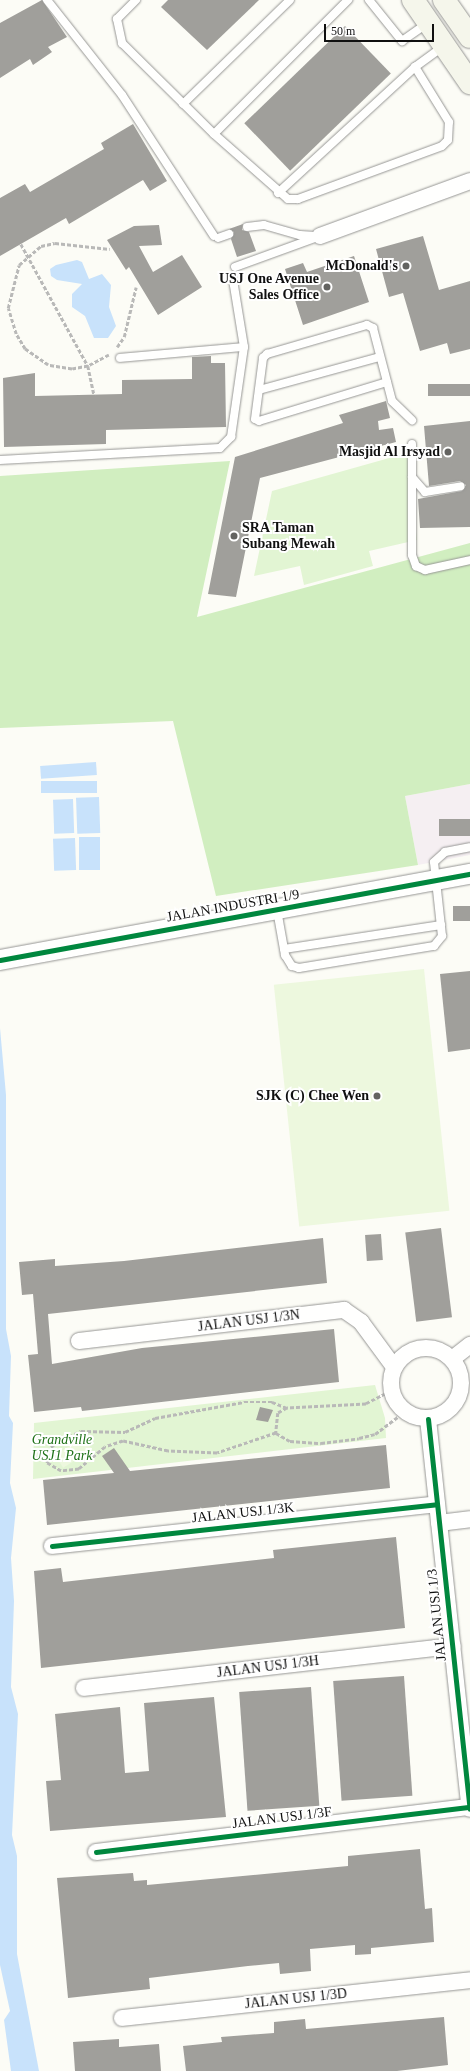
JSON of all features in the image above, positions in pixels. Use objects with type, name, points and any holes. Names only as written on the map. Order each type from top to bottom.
[{"type":"main road","points":[[413,0],[446,45],[470,83]]},
{"type":"main road","points":[[444,0],[465,25]]},
{"type":"street","points":[[320,236],[470,181]]},
{"type":"street","name":"JALAN INDUSTRI 1/9","points":[[0,960],[470,874]]},
{"type":"street","name":"JALAN USJ 1/3N","points":[[79,1341],[344,1310],[360,1322],[394,1367]]},
{"type":"street","points":[[452,1358],[470,1345]]},
{"type":"street","points":[[428,1348],[452,1358],[466,1375],[462,1388],[450,1410],[428,1419],[404,1412],[391,1391],[394,1367],[403,1356],[428,1348]]},
{"type":"street","name":"JALAN USJ 1/3","points":[[428,1419],[452,1646],[463,1677],[470,1808]]},
{"type":"street","name":"JALAN USJ 1/3K","points":[[52,1546],[437,1504]]},
{"type":"street","points":[[439,1523],[470,1519]]},
{"type":"street","name":"JALAN USJ 1/3H","points":[[84,1688],[452,1646]]},
{"type":"street","name":"JALAN USJ 1/3F","points":[[96,1852],[470,1808]]},
{"type":"street","name":"JALAN USJ 1/3D","points":[[122,2018],[470,1980]]},
{"type":"lane","points":[[47,0],[122,95],[216,237],[229,234]]},
{"type":"lane","points":[[136,0],[117,19],[122,43],[214,134],[278,193],[288,199],[298,199],[442,146],[448,140],[449,122],[415,67]]},
{"type":"lane","points":[[183,104],[290,0]]},
{"type":"lane","points":[[214,134],[348,0]]},
{"type":"lane","points":[[369,0],[402,41],[429,22]]},
{"type":"lane","points":[[278,193],[415,67],[446,45]]},
{"type":"lane","points":[[247,227],[264,225],[300,235],[320,236]]},
{"type":"lane","points":[[235,267],[320,236]]},
{"type":"lane","points":[[0,460],[220,448],[231,437],[244,347],[233,280]]},
{"type":"lane","points":[[387,382],[259,421],[255,419],[263,358],[267,354],[360,325],[373,328],[392,401],[412,420]]},
{"type":"lane","points":[[120,358],[244,347]]},
{"type":"lane","points":[[259,390],[380,357]]},
{"type":"lane","points":[[412,444],[412,555],[416,566],[425,570],[470,560]]},
{"type":"lane","points":[[412,476],[425,492],[460,486]]},
{"type":"lane","points":[[277,910],[284,949],[288,962],[299,968],[434,946],[442,936],[434,862],[438,856],[470,847]]},
{"type":"lane","points":[[284,949],[441,925]]},
{"type":"path","points":[[110,249],[54,243],[41,246],[19,265],[8,308],[16,334],[25,349],[48,365],[61,369],[88,366],[106,357],[124,337],[136,287]]},
{"type":"path","points":[[21,244],[88,366],[94,395]]},
{"type":"path","points":[[391,1391],[366,1404],[287,1408],[272,1402],[244,1402],[155,1418],[124,1432],[81,1431],[53,1445],[47,1452],[47,1463],[61,1471],[79,1469],[105,1447],[123,1440],[168,1451],[217,1453],[276,1433],[290,1441],[321,1443],[359,1438],[375,1434],[404,1412]]},
{"type":"path","points":[[276,1433],[278,1413],[287,1408]]},
{"type":"shaded area","points":[[470,784],[470,855],[418,865],[405,796]]},
{"type":"green space","points":[[407,453],[417,540],[369,551],[373,566],[304,585],[300,566],[254,576],[272,491]]},
{"type":"green space","points":[[230,461],[197,617],[470,543],[470,784],[405,796],[418,865],[216,896],[173,721],[0,728],[0,476]]},
{"type":"green space","name":"SJK (C) Chee Wen","points":[[424,969],[449,1211],[299,1226],[274,985]]},
{"type":"green space","name":"Grandville USJ1 Park","points":[[375,1385],[385,1418],[386,1438],[33,1479],[34,1423]]},
{"type":"green space","points":[[84,1437],[92,1450],[63,1468],[55,1455]]},
{"type":"water","points":[[77,260],[82,262],[89,279],[102,274],[111,285],[109,307],[116,326],[108,338],[94,338],[85,316],[72,307],[72,294],[82,284],[57,280],[51,276],[50,269],[56,265]]},
{"type":"water","points":[[96,762],[97,775],[41,779],[40,766]]},
{"type":"water","points":[[41,781],[97,781],[97,793],[41,793]]},
{"type":"water","points":[[99,797],[100,833],[77,834],[76,798]]},
{"type":"water","points":[[73,799],[74,833],[54,834],[53,800]]},
{"type":"water","points":[[79,837],[100,837],[100,870],[79,870]]},
{"type":"water","points":[[75,838],[76,870],[54,871],[53,839]]},
{"type":"water","points":[[0,1028],[6,1095],[6,1329],[11,1356],[9,1416],[13,1423],[10,1483],[16,1508],[11,1558],[14,1601],[11,1687],[18,1714],[12,1835],[17,1856],[17,1954],[39,2071],[11,2071],[4,2020],[10,2011],[0,1965]]},
{"type":"building","points":[[42,0],[67,37],[48,47],[52,52],[33,65],[30,59],[0,78],[0,23]]},
{"type":"building","points":[[168,0],[259,0],[207,50],[161,7]]},
{"type":"building","points":[[345,26],[391,73],[290,171],[244,123]]},
{"type":"building","points":[[133,124],[167,181],[150,191],[143,180],[69,224],[66,218],[0,256],[0,198],[25,184],[30,192],[104,149],[101,143]]},
{"type":"building","points":[[243,224],[242,230],[249,232],[256,251],[237,257],[231,239],[234,232],[229,229]]},
{"type":"building","points":[[159,225],[162,245],[139,246],[153,272],[182,255],[202,287],[158,315],[129,267],[126,270],[107,240],[134,226]]},
{"type":"building","points":[[423,236],[439,290],[470,281],[470,349],[450,354],[447,343],[420,351],[403,293],[389,297],[376,249]]},
{"type":"building","name":"USJ One Avenue Sales Office","points":[[354,256],[369,302],[303,325],[285,269],[303,263],[307,272]]},
{"type":"building","points":[[211,356],[211,363],[225,363],[226,427],[106,430],[106,444],[4,447],[3,378],[35,373],[35,396],[122,394],[122,380],[192,379],[192,357]]},
{"type":"building","points":[[428,384],[470,384],[470,396],[428,396]]},
{"type":"building","name":"SRA Taman Subang Mewah","points":[[386,401],[390,418],[378,421],[379,430],[393,428],[396,442],[260,478],[236,597],[208,594],[235,457],[343,423],[339,415]]},
{"type":"building","points":[[470,421],[470,527],[420,528],[418,499],[462,491],[466,485],[460,481],[429,486],[424,426]]},
{"type":"building","points":[[439,819],[470,819],[470,836],[439,836]]},
{"type":"building","points":[[453,906],[470,906],[470,921],[453,921]]},
{"type":"building","points":[[470,971],[470,1049],[448,1052],[440,974]]},
{"type":"building","points":[[441,1228],[452,1317],[416,1322],[405,1232]]},
{"type":"building","points":[[381,1234],[383,1260],[367,1261],[365,1235]]},
{"type":"building","points":[[323,1238],[327,1283],[48,1314],[52,1364],[142,1348],[334,1329],[339,1382],[82,1411],[81,1407],[34,1412],[28,1355],[38,1354],[33,1294],[22,1295],[19,1262],[55,1259],[55,1266],[124,1261]]},
{"type":"building","points":[[260,1407],[273,1410],[268,1422],[256,1420]]},
{"type":"building","points":[[386,1445],[390,1488],[47,1525],[43,1480],[114,1473],[102,1456],[114,1448],[130,1471]]},
{"type":"building","points":[[396,1537],[405,1628],[41,1668],[34,1571],[61,1568],[63,1582],[274,1558],[273,1550]]},
{"type":"building","points":[[404,1676],[412,1796],[342,1801],[333,1681]]},
{"type":"building","points":[[311,1687],[319,1806],[247,1811],[239,1692]]},
{"type":"building","points":[[214,1697],[226,1817],[50,1831],[46,1781],[61,1780],[55,1714],[120,1707],[125,1773],[149,1771],[144,1703]]},
{"type":"building","points":[[420,1849],[425,1909],[432,1908],[434,1942],[371,1948],[371,1954],[355,1955],[355,1945],[310,1949],[311,1971],[280,1974],[279,1963],[248,1966],[149,1978],[150,1989],[68,1998],[57,1878],[133,1873],[134,1881],[147,1880],[147,1885],[348,1866],[348,1856]]},
{"type":"building","points":[[444,2017],[448,2065],[397,2071],[186,2071],[183,2046],[222,2042],[221,2037],[274,2033],[274,2022],[305,2019],[306,2029]]},
{"type":"building","points":[[119,2039],[119,2047],[159,2044],[161,2071],[75,2071],[73,2042]]},
{"type":"cycle path","points":[[0,960],[470,874]]},
{"type":"cycle path","points":[[428,1419],[470,1809]]},
{"type":"cycle path","points":[[52,1546],[437,1504]]},
{"type":"cycle path","points":[[96,1852],[470,1807]]},
{"type":"place","name":"McDonald's","points":[[406,266]]},
{"type":"place","name":"USJ One Avenue Sales Office","points":[[327,287]]},
{"type":"place","name":"Masjid Al Irsyad","points":[[448,452]]},
{"type":"place","name":"SRA Taman Subang Mewah","points":[[234,536]]},
{"type":"place","name":"SJK (C) Chee Wen","points":[[377,1096]]}]
